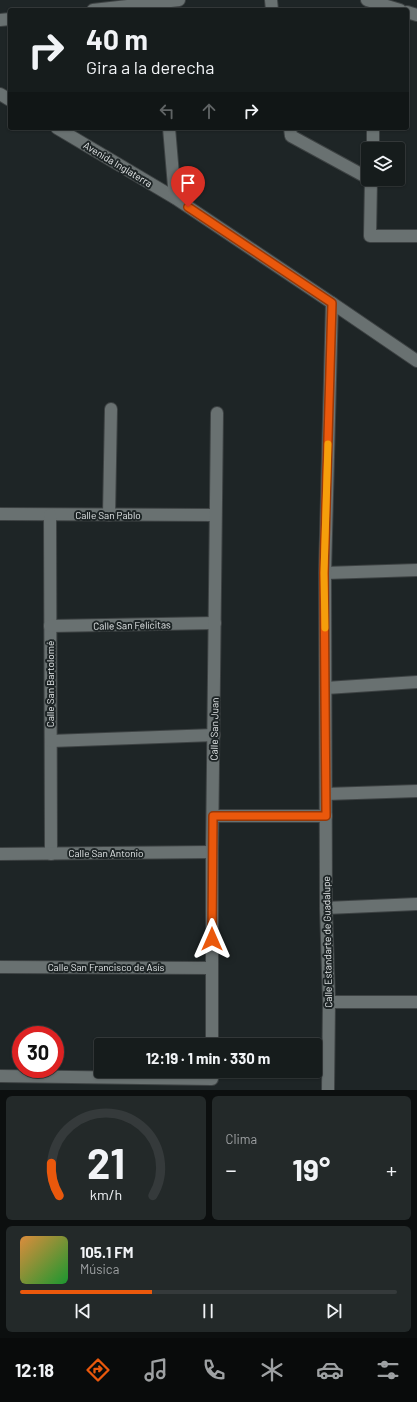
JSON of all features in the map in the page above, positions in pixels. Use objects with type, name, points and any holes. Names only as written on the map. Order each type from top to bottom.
[{"type":"street","points":[[136,8],[158,7],[178,0]]},
{"type":"street","points":[[374,4],[391,8]]},
{"type":"street","name":"Avenida Inglaterra","points":[[60,130],[175,198],[417,361]]},
{"type":"street","points":[[169,130],[175,198]]},
{"type":"street","points":[[373,130],[373,142]]},
{"type":"street","points":[[290,132],[361,174]]},
{"type":"street","points":[[370,186],[370,236],[417,236]]},
{"type":"street","name":"Calle Estandarte de Guadalupe","points":[[328,1090],[329,1002],[326,908],[326,688],[324,573],[332,303]]},
{"type":"street","points":[[109,515],[111,409]]},
{"type":"street","name":"Calle San Juan","points":[[212,1038],[212,852],[217,413]]},
{"type":"street","name":"Calle San Pablo","points":[[0,514],[216,515]]},
{"type":"street","name":"Calle San Bartolomé","points":[[50,515],[51,854]]},
{"type":"street","points":[[324,573],[417,570]]},
{"type":"street","name":"Calle San Felícitas","points":[[50,626],[215,623]]},
{"type":"street","points":[[326,688],[417,682]]},
{"type":"street","points":[[51,741],[214,735]]},
{"type":"street","points":[[326,794],[417,791]]},
{"type":"street","points":[[213,816],[326,816]]},
{"type":"street","name":"Calle San Antonio","points":[[0,854],[212,852]]},
{"type":"street","points":[[326,908],[417,904]]},
{"type":"street","name":"Calle San Francisco de Asís","points":[[0,967],[212,968]]},
{"type":"street","points":[[329,1002],[417,1002]]},
{"type":"street","points":[[0,1076],[212,1080]]},
{"type":"slow traffic","points":[[325,628],[324,573],[328,444]]},
{"type":"route","points":[[188,207],[332,303],[324,573],[326,816],[213,816],[212,939]]}]
